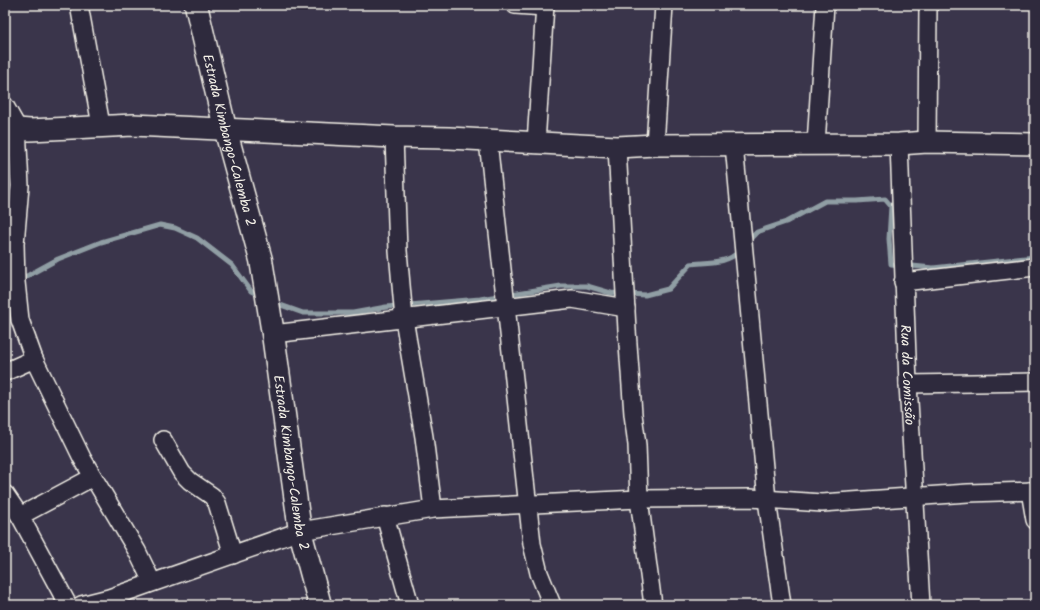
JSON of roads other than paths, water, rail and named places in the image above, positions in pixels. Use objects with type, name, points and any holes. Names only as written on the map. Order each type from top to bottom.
[{"type":"main road","name":"Estrada Kimbango-Calemba 2","points":[[196,5],[225,128],[263,274],[272,326],[300,531],[320,605]]},
{"type":"street","points":[[79,5],[101,125]]},
{"type":"street","points":[[515,5],[545,6],[536,143]]},
{"type":"street","points":[[655,145],[664,5]]},
{"type":"street","points":[[816,144],[825,5]]},
{"type":"street","points":[[927,142],[928,5]]},
{"type":"street","points":[[5,106],[11,127],[20,186],[15,244],[16,284],[20,320],[34,359],[93,477],[137,551],[152,582]]},
{"type":"street","points":[[11,127],[30,130],[101,125],[225,128],[617,147],[655,145],[899,144],[927,142],[1035,144]]},
{"type":"street","points":[[394,137],[398,250],[404,318],[424,437],[433,509]]},
{"type":"street","points":[[488,141],[532,544],[539,573],[552,605]]},
{"type":"street","name":"Rua da Comissão","points":[[899,144],[903,282],[913,496],[921,605]]},
{"type":"street","points":[[734,145],[767,500],[782,605]]},
{"type":"street","points":[[617,147],[633,414],[637,445],[639,499],[653,605]]},
{"type":"street","points":[[903,282],[1035,267]]},
{"type":"street","points":[[272,326],[404,318],[572,299],[626,308]]},
{"type":"street","points":[[5,372],[34,359]]},
{"type":"street","points":[[908,384],[1035,382]]},
{"type":"street","points":[[162,440],[182,472],[190,481],[212,496],[217,503],[233,555]]},
{"type":"street","points":[[20,516],[93,477]]},
{"type":"street","points":[[81,605],[111,602],[152,582],[300,531],[433,509],[639,499],[767,500],[822,503],[913,496],[1032,491],[1035,520]]},
{"type":"street","points":[[5,494],[20,516],[68,605]]},
{"type":"street","points":[[385,516],[410,605]]},
{"type":"waterway","points":[[747,242],[757,232],[786,222],[825,201],[885,199],[891,206],[889,239],[891,264],[933,268],[1035,257]]},
{"type":"waterway","points":[[5,285],[16,282],[58,259],[101,242],[160,225],[175,228],[197,238],[232,265],[251,291],[261,296]]},
{"type":"waterway","points":[[275,303],[303,313],[353,313],[386,307],[480,299],[561,286],[587,286],[611,293],[645,295],[668,289],[691,264],[723,260],[739,251]]}]
